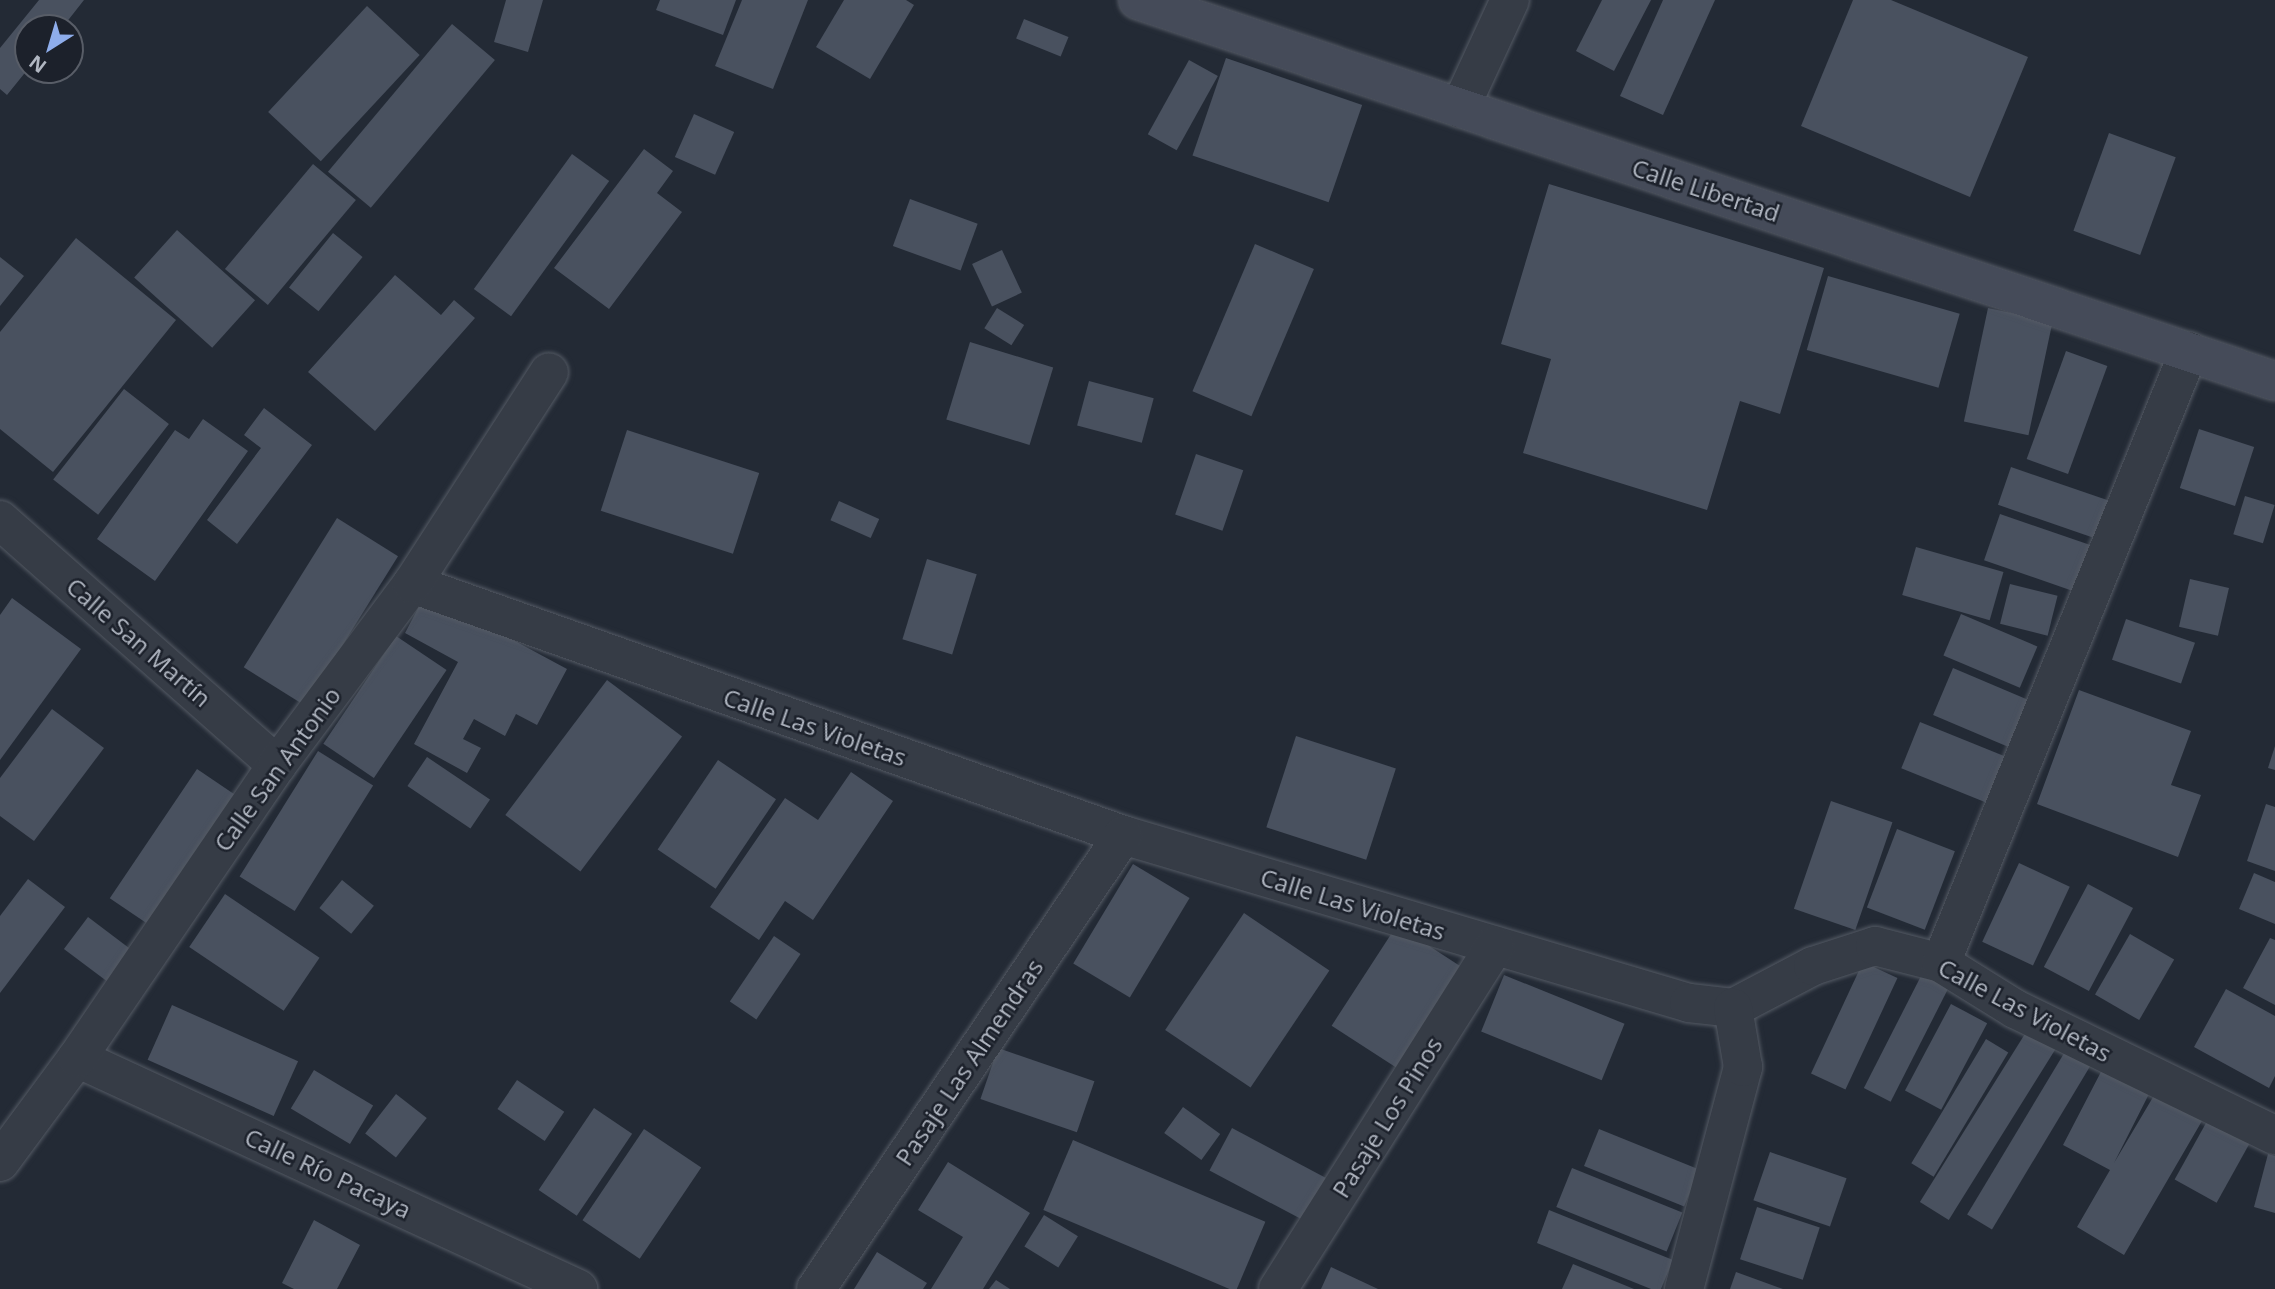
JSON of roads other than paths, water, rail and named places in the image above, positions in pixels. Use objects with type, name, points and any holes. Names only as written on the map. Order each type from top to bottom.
[{"type":"street","name":"Calle Libertad","points":[[1138,0],[2275,380]]},
{"type":"street","points":[[1460,108],[1510,0]]},
{"type":"street","points":[[1941,963],[2189,351]]},
{"type":"street","name":"Calle San Antonio","points":[[5,1144],[77,1058],[277,765],[412,584],[549,372]]},
{"type":"street","name":"Calle San Martín","points":[[0,520],[277,765]]},
{"type":"street","name":"Calle Las Violetas","points":[[412,584],[1123,835],[1689,1003],[1733,1008],[1813,966],[1875,946],[1941,963],[2015,1009],[2275,1135]]},
{"type":"street","name":"Pasaje Las Almendras","points":[[816,1289],[1123,835]]},
{"type":"street","name":"Pasaje Los Pinos","points":[[1278,1289],[1496,946]]},
{"type":"street","points":[[1684,1289],[1743,1067],[1733,1008]]},
{"type":"street","name":"Calle Río Pacaya","points":[[77,1058],[578,1289]]}]
